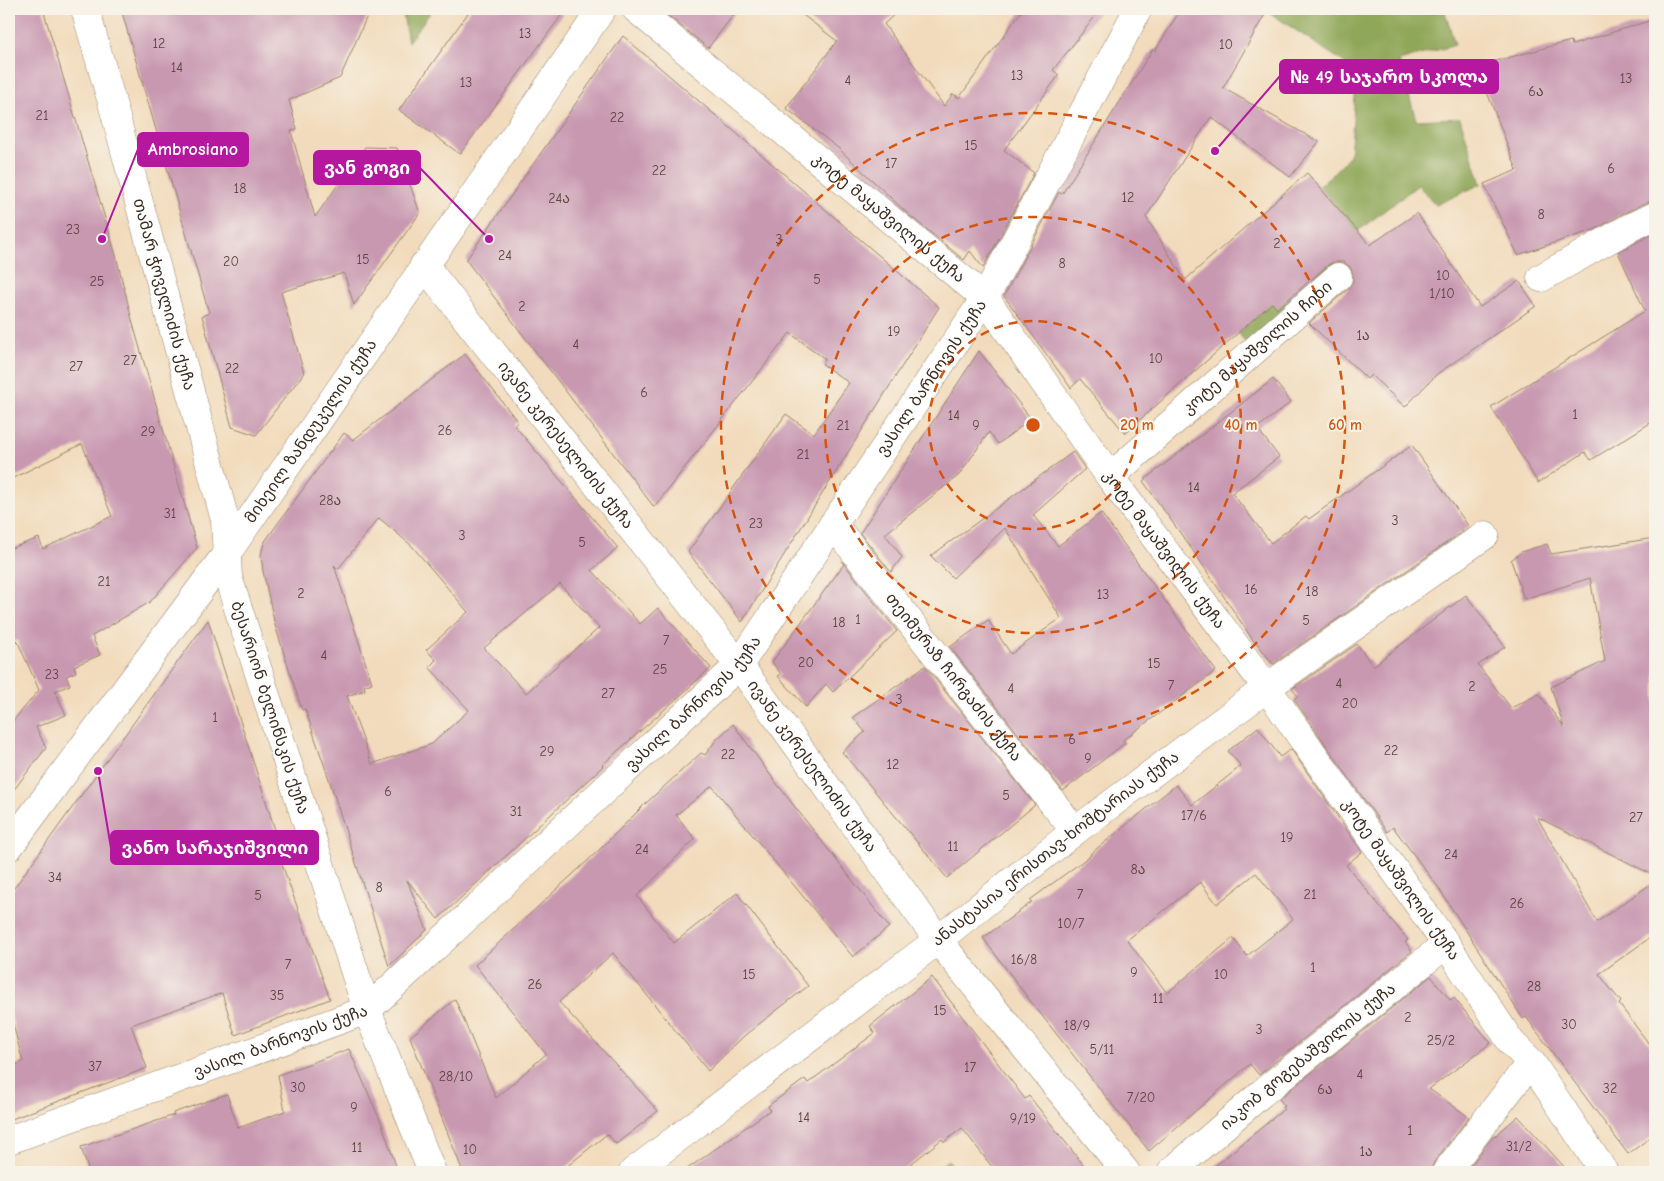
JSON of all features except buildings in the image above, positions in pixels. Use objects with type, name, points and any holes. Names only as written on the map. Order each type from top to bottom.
[{"type":"street","name":"თამარ ჭოველიძის ქუჩა","points":[[85,9],[114,109],[225,520],[227,552]]},
{"type":"street","name":"მიხეილ ზანდუკელის ქუჩა","points":[[9,847],[227,552],[602,9]]},
{"type":"street","name":"კოტე მაყაშვილის ქუჩა","points":[[636,9],[985,298],[1110,477],[1267,688],[1446,944],[1511,1042],[1531,1062],[1604,1172]]},
{"type":"street","name":"ვასილ ბარნოვის ქუჩა","points":[[9,1140],[367,1010],[739,665],[985,298],[1138,9]]},
{"type":"street","points":[[1541,278],[1631,227],[1655,216]]},
{"type":"street","name":"ივანე კერესელიძის ქუჩა","points":[[424,265],[739,665],[938,940],[1126,1172]]},
{"type":"street","name":"კოტე მაყაშვილის ჩიხი","points":[[1110,477],[1338,277]]},
{"type":"street","name":"თეიმურაზ ჩირგაძის ქუჩა","points":[[833,524],[1075,831]]},
{"type":"street","name":"ანასტასია ერისთავ-ხოშტარიას ქუჩა","points":[[633,1172],[938,940],[1075,831],[1267,688],[1485,536]]},
{"type":"street","name":"ბესარიონ ბელინსკის ქუჩა","points":[[227,552],[228,578],[367,1010],[432,1172]]},
{"type":"street","name":"იაკობ გოგებაშვილის ქუჩა","points":[[1171,1172],[1262,1093],[1446,944]]},
{"type":"street","points":[[1446,1172],[1531,1062]]},
{"type":"green space","points":[[402,9],[433,9],[408,42]]},
{"type":"green space","points":[[1264,9],[1444,9],[1455,45],[1399,61],[1416,120],[1460,118],[1481,184],[1436,205],[1418,185],[1334,249],[1337,269],[1247,344],[1210,296],[1350,156],[1357,71]]},
{"type":"green space","points":[[948,1160],[958,1172],[932,1172]]},
{"type":"place","name":"№ 49 საჯარო სკოლა","points":[[1215,151]]},
{"type":"place","name":"Ambrosiano","points":[[102,239]]},
{"type":"place","name":"ვან გოგი","points":[[489,239]]},
{"type":"place","name":"ვანო სარაჯიშვილი","points":[[98,771]]}]
